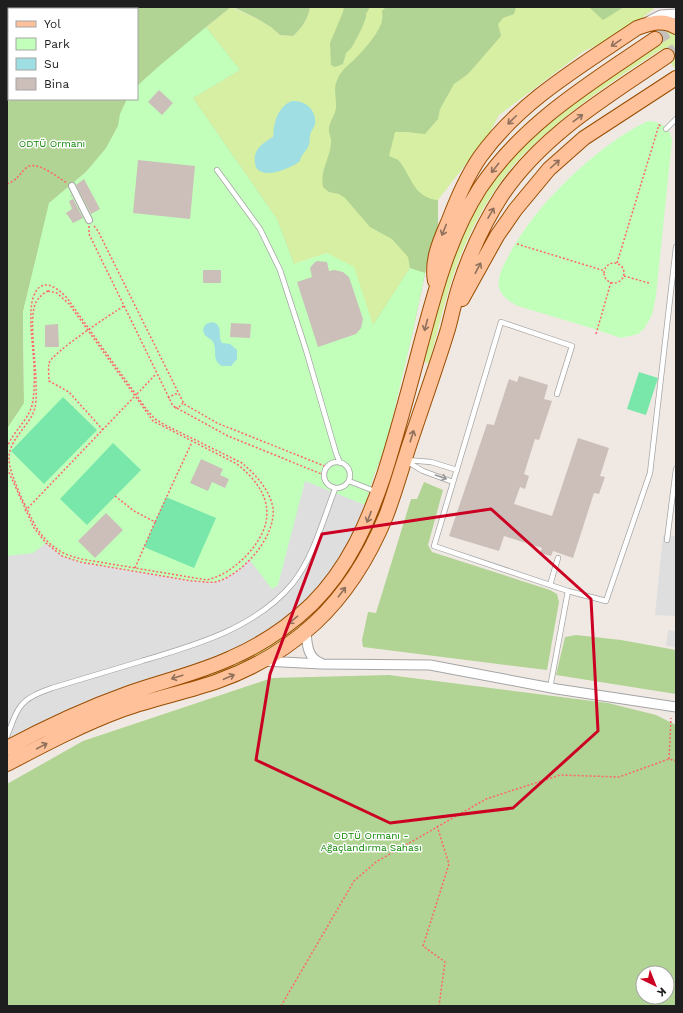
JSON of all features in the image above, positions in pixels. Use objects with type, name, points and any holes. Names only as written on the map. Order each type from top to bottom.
[{"type":"main road","points":[[436,287],[433,269],[438,246],[467,179],[479,158],[495,137],[528,104],[637,28],[658,22],[676,27]]},
{"type":"main road","points":[[7,748],[50,726],[106,701],[229,659],[252,649],[275,634],[311,604],[335,578],[361,536],[378,492],[390,456],[436,287],[452,243],[466,213],[480,189],[507,153],[522,137],[563,103],[655,39]]},
{"type":"main road","points":[[7,764],[90,722],[128,708],[216,682],[262,662],[277,653],[306,631],[329,609],[343,592],[364,559],[386,515],[448,328],[468,261],[477,239],[501,197],[517,175],[537,152],[561,131],[593,106],[667,56]]},
{"type":"main road","points":[[448,328],[469,286],[497,236],[515,210],[549,169],[584,138],[674,79]]},
{"type":"main road","points":[[390,456],[404,460]]},
{"type":"street","points":[[637,28],[661,15],[676,14]]},
{"type":"street","points":[[72,186],[89,220]]},
{"type":"street","points":[[306,631],[310,653],[317,662],[322,664]]},
{"type":"street","points":[[262,662],[430,665],[550,688],[676,707]]},
{"type":"lane","points":[[666,129],[676,119]]},
{"type":"lane","points":[[217,170],[260,229],[280,270],[306,350],[339,462],[348,468],[350,476],[349,481],[343,487],[335,489],[326,484],[324,475],[327,467],[331,463],[339,462]]},
{"type":"lane","points":[[557,394],[572,346],[501,322],[434,546],[568,591],[606,600],[650,473],[676,247]]},
{"type":"lane","points":[[404,460],[431,462],[457,470]]},
{"type":"lane","points":[[404,460],[423,471],[453,482]]},
{"type":"lane","points":[[667,540],[676,469]]},
{"type":"lane","points":[[349,481],[378,492]]},
{"type":"lane","points":[[7,736],[20,707],[40,693],[52,688],[193,646],[238,626],[281,596],[294,582],[312,551],[335,489]]},
{"type":"lane","points":[[550,585],[558,558]]},
{"type":"lane","points":[[550,688],[568,591]]},
{"type":"path","points":[[616,264],[659,125],[666,129]]},
{"type":"path","points":[[7,184],[14,181],[29,165],[34,165],[43,168],[72,186]]},
{"type":"path","points":[[89,220],[89,234],[172,406],[228,436],[324,475]]},
{"type":"path","points":[[89,220],[98,231],[183,403],[217,423],[327,467]]},
{"type":"path","points":[[517,244],[605,271]]},
{"type":"path","points":[[610,264],[616,264],[622,267],[624,276],[620,281],[614,283],[606,278],[605,271],[610,264]]},
{"type":"path","points":[[624,276],[649,283]]},
{"type":"path","points":[[596,334],[611,282]]},
{"type":"path","points":[[7,448],[27,418],[33,400],[34,379],[31,314],[32,299],[41,286],[46,285],[56,287],[67,298],[88,330]]},
{"type":"path","points":[[48,291],[57,293],[68,304],[88,330],[153,421],[237,464],[253,479],[262,493],[267,507],[265,528],[260,539],[237,565],[215,578],[207,580],[189,578],[81,559],[63,554],[41,534],[28,509],[10,468],[8,454],[30,420],[36,403],[33,319],[37,300],[48,291]]},
{"type":"path","points":[[103,430],[69,392],[49,381],[49,362],[54,356],[88,330],[124,306]]},
{"type":"path","points":[[26,511],[156,374]]},
{"type":"path","points":[[168,398],[175,394],[179,394]]},
{"type":"path","points":[[7,468],[39,536],[54,550],[69,559],[192,581],[219,581],[241,568],[265,541],[270,530],[272,508],[270,498],[258,478],[242,463],[160,423],[135,396]]},
{"type":"path","points":[[175,408],[179,407],[183,403]]},
{"type":"path","points":[[135,568],[192,442]]},
{"type":"path","points":[[115,496],[134,511],[155,522]]},
{"type":"path","points":[[669,759],[671,718]]},
{"type":"path","points":[[281,1006],[354,881],[376,862],[486,799],[560,775],[619,777],[669,759],[676,762]]},
{"type":"path","points":[[437,826],[449,864],[423,946],[445,962],[439,1006]]},
{"type":"highlighted area","points":[[491,509],[591,599],[598,731],[513,808],[390,823],[256,760],[270,674],[322,534]]},
{"type":"green space","name":"ODTÜ Ormanı","points":[[7,7],[231,7],[206,27],[240,70],[193,98],[277,219],[294,264],[373,325],[410,268],[408,257],[392,239],[370,227],[345,198],[339,194],[329,192],[323,187],[322,181],[324,169],[331,143],[329,128],[336,108],[335,88],[339,75],[371,41],[381,25],[382,11],[386,7],[516,7],[514,14],[503,18],[498,24],[501,36],[468,74],[454,84],[440,109],[438,119],[425,134],[395,132],[389,156],[400,162],[414,186],[419,191],[430,198],[438,200],[438,231],[427,264],[412,335],[382,455],[373,477],[365,504],[11,443],[118,126],[107,148],[99,158],[86,172],[50,203],[23,312],[24,404],[7,429]]},
{"type":"green space","points":[[231,7],[256,18],[271,27],[280,35],[293,36],[304,23],[310,7],[656,7],[622,34],[584,51],[499,115],[489,134],[438,200],[438,231],[425,273],[410,268],[373,325],[327,253],[294,264],[277,219],[193,98],[240,70],[206,27]]},
{"type":"green space","points":[[233,7],[310,7],[304,23],[293,36],[280,35],[271,27],[256,18]]},
{"type":"green space","points":[[344,7],[370,7],[366,14],[362,28],[352,47],[346,53],[343,64],[335,67],[331,65],[330,43]]},
{"type":"green space","points":[[589,7],[624,7],[603,20]]},
{"type":"green space","points":[[206,27],[240,70],[193,98],[277,219],[294,264],[327,253],[354,267],[373,325],[410,268],[425,273],[412,335],[390,428],[382,455],[373,477],[352,552],[7,748],[7,429],[24,403],[23,312],[49,203],[86,172],[106,148],[118,126],[120,114],[127,100],[138,100],[138,85]]},
{"type":"green space","points":[[655,29],[664,29],[674,34],[676,33],[676,66],[674,68],[662,49],[631,69],[587,100],[544,135],[516,163],[498,185],[479,215],[458,261],[429,363],[424,362],[440,298],[452,260],[470,220],[485,194],[512,159],[545,126],[581,97],[659,44],[651,32]]},
{"type":"green space","points":[[648,121],[657,122],[667,128],[672,140],[656,296],[652,315],[644,329],[638,334],[621,338],[518,306],[509,301],[500,290],[500,275],[509,255],[535,216],[569,178],[588,161],[608,145]]},
{"type":"green space","points":[[639,372],[658,378],[646,415],[627,409]]},
{"type":"green space","points":[[63,397],[97,430],[44,484],[11,451]]},
{"type":"green space","points":[[113,443],[141,470],[87,525],[60,499]]},
{"type":"green space","points":[[395,461],[398,463],[374,530],[340,588],[294,635],[247,662],[7,757],[7,753],[41,735],[281,636]]},
{"type":"green space","points":[[424,482],[443,490],[428,545],[432,552],[550,590],[557,594],[559,602],[547,670],[363,647],[362,640],[368,612],[376,613],[411,499],[417,499]]},
{"type":"green space","points":[[166,497],[216,518],[194,568],[144,547]]},
{"type":"green space","points":[[576,635],[621,640],[676,650],[676,694],[556,675],[565,637]]},
{"type":"green space","name":"ODTÜ Ormanı - Ağaçlandırma Sahası","points":[[389,675],[608,703],[656,715],[676,725],[676,1006],[7,1006],[7,784],[83,741],[272,678]]},
{"type":"shaded area","points":[[305,481],[373,508],[352,552],[275,634],[7,748],[7,556],[33,553],[46,543],[62,556],[80,562],[192,581],[210,582],[219,581],[227,577],[241,568],[249,559],[272,589],[278,585]]},
{"type":"shaded area","points":[[663,535],[676,536],[676,616],[655,615]]},
{"type":"shaded area","points":[[668,630],[676,631],[676,647],[666,646]]},
{"type":"water","points":[[292,101],[306,104],[314,114],[315,124],[310,134],[308,147],[300,161],[293,166],[271,173],[261,171],[257,169],[255,164],[255,154],[259,147],[273,137],[274,127],[278,115],[285,105]]},
{"type":"water","points":[[212,322],[218,325],[222,343],[230,344],[237,350],[237,359],[231,366],[222,366],[219,364],[216,358],[213,342],[203,332],[206,324]]},
{"type":"building","points":[[159,90],[173,103],[162,115],[148,102]]},
{"type":"building","points":[[138,160],[195,166],[190,219],[133,213]]},
{"type":"building","points":[[84,179],[100,209],[91,214],[76,185]]},
{"type":"building","points":[[71,195],[83,218],[73,223],[66,213],[72,209],[69,201],[73,199]]},
{"type":"building","points":[[317,261],[327,262],[329,271],[335,270],[343,272],[349,277],[363,319],[361,328],[356,334],[318,347],[297,282],[312,277],[310,268]]},
{"type":"building","points":[[203,270],[221,270],[221,283],[203,283]]},
{"type":"building","points":[[231,323],[251,324],[250,338],[230,337]]},
{"type":"building","points":[[58,324],[59,347],[45,347],[45,325]]},
{"type":"building","points":[[519,376],[548,385],[544,399],[552,401],[539,440],[535,439],[524,474],[529,476],[525,489],[520,487],[514,504],[552,516],[578,438],[609,448],[600,476],[605,477],[599,494],[594,493],[573,558],[553,551],[551,556],[540,553],[542,548],[504,536],[499,551],[449,536],[487,424],[494,425],[509,379],[517,382]]},
{"type":"building","points":[[201,459],[223,469],[220,475],[229,479],[225,488],[212,482],[208,491],[190,483]]},
{"type":"building","points":[[106,513],[123,530],[95,558],[78,541]]},
{"type":"tunnel","points":[[655,39],[676,26]]},
{"type":"tunnel","points":[[667,56],[676,50]]}]
